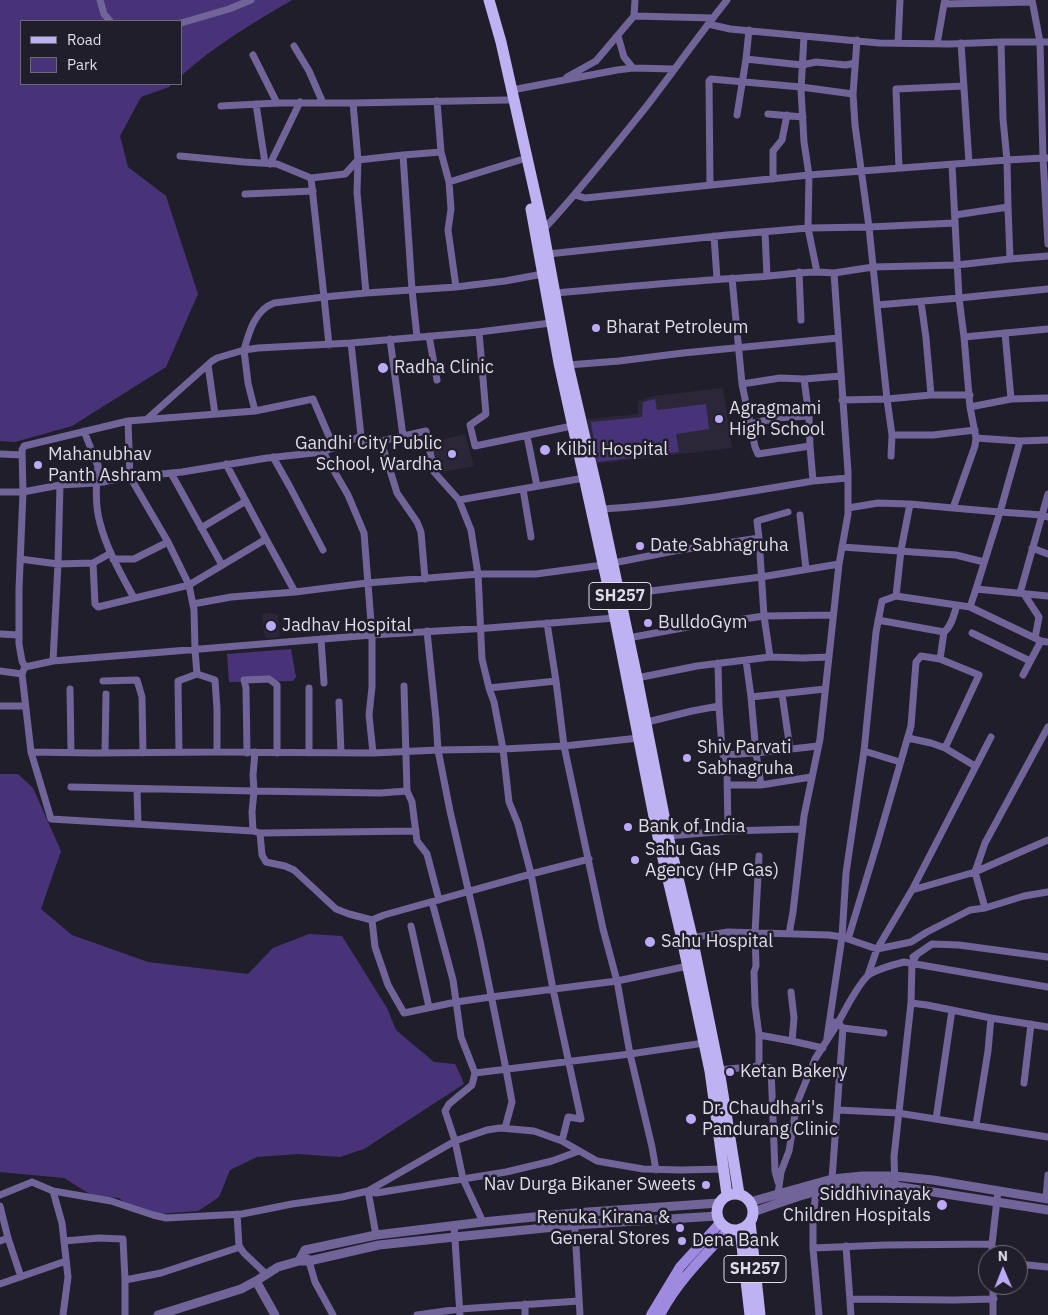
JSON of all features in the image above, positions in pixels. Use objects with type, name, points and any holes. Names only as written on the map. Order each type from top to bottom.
[{"type":"main road","name":"SH257","points":[[482,0],[510,95],[540,233],[543,274],[551,323],[572,426],[584,478],[608,564],[619,595],[637,678],[639,738],[658,837],[687,938],[719,1070],[728,1197]]},
{"type":"main road","name":"SH257","points":[[489,0],[501,42],[520,160],[540,233],[548,254],[568,365],[602,509],[615,618],[668,836],[687,938],[688,966],[710,1071],[728,1197]]},
{"type":"main road","points":[[660,1315],[682,1280],[737,1219],[746,1198],[728,1197],[717,1206],[737,1219]]},
{"type":"main road","name":"SH257","points":[[737,1219],[750,1315]]},
{"type":"main road","name":"SH257","points":[[737,1219],[760,1315]]},
{"type":"main road","points":[[651,1315],[680,1267],[737,1219]]},
{"type":"street","points":[[100,0],[104,14],[109,20]]},
{"type":"street","points":[[182,23],[229,9],[251,0]]},
{"type":"street","points":[[562,80],[596,61],[634,16],[635,0]]},
{"type":"street","points":[[540,233],[575,195],[727,0]]},
{"type":"street","points":[[898,43],[900,0]]},
{"type":"street","points":[[937,44],[944,2],[1032,1],[1040,42],[1048,244]]},
{"type":"street","points":[[634,16],[710,21],[730,28],[879,43],[1048,42]]},
{"type":"street","points":[[737,115],[749,30]]},
{"type":"street","points":[[618,36],[624,57],[633,68]]},
{"type":"street","points":[[804,36],[801,87],[804,142],[810,175],[808,228],[817,272]]},
{"type":"street","points":[[857,40],[853,94],[854,125],[874,267],[892,435],[891,456]]},
{"type":"street","points":[[1001,42],[1010,258]]},
{"type":"street","points":[[961,44],[970,164]]},
{"type":"street","points":[[294,46],[310,71],[323,103]]},
{"type":"street","points":[[253,55],[277,103]]},
{"type":"street","points":[[746,59],[802,65],[816,62],[846,65],[855,63]]},
{"type":"street","points":[[221,106],[300,102],[437,101],[510,95],[562,80],[633,68],[674,70]]},
{"type":"street","points":[[710,185],[709,81],[711,79],[853,94]]},
{"type":"street","points":[[899,168],[896,89],[964,86]]},
{"type":"street","points":[[437,101],[441,152],[449,182],[451,209],[448,230],[456,287]]},
{"type":"street","points":[[267,163],[300,102]]},
{"type":"street","points":[[353,103],[358,160],[357,192],[366,294]]},
{"type":"street","points":[[256,104],[267,163]]},
{"type":"street","points":[[768,114],[802,117]]},
{"type":"street","points":[[773,179],[772,151],[782,140],[787,116]]},
{"type":"street","points":[[180,156],[277,164],[311,178],[345,174],[358,160],[441,152]]},
{"type":"street","points":[[403,155],[417,337]]},
{"type":"street","points":[[575,195],[585,198],[810,175],[1046,158]]},
{"type":"street","points":[[449,182],[520,160]]},
{"type":"street","points":[[952,164],[959,298],[970,407],[976,439],[953,508]]},
{"type":"street","points":[[311,178],[329,345]]},
{"type":"street","points":[[245,194],[312,191]]},
{"type":"street","points":[[548,254],[714,236],[808,228],[869,227],[955,219],[1008,207]]},
{"type":"street","points":[[765,232],[767,276]]},
{"type":"street","points":[[714,236],[717,279]]},
{"type":"street","points":[[556,293],[799,272],[834,273],[874,267],[957,265],[1010,258],[1048,256]]},
{"type":"street","points":[[799,272],[801,320]]},
{"type":"street","points":[[789,934],[802,829],[818,746],[839,564],[848,508],[848,478],[834,273]]},
{"type":"street","points":[[255,411],[248,383],[244,350],[253,324],[269,305],[324,297],[456,287],[543,274]]},
{"type":"street","points":[[732,278],[737,347],[742,384],[758,454],[810,446]]},
{"type":"street","points":[[877,305],[1048,289]]},
{"type":"street","points":[[921,302],[926,338],[930,396]]},
{"type":"street","points":[[147,420],[217,358],[244,350],[329,345],[479,332],[551,323]]},
{"type":"street","points":[[964,337],[1048,329]]},
{"type":"street","points":[[479,332],[486,414],[470,425],[475,446],[572,426]]},
{"type":"street","points":[[1005,333],[1011,399]]},
{"type":"street","points":[[429,336],[437,380]]},
{"type":"street","points":[[568,365],[838,338]]},
{"type":"street","points":[[390,339],[403,436]]},
{"type":"street","points":[[351,343],[363,442],[381,441],[426,431],[434,472],[459,500],[471,530],[478,574],[482,659],[494,702],[503,749],[509,802],[518,824],[531,874],[553,989],[582,1119],[568,1116],[562,1141]]},
{"type":"street","points":[[208,365],[216,414]]},
{"type":"street","points":[[742,384],[780,378],[804,379],[841,376]]},
{"type":"street","points":[[804,379],[810,416],[813,481]]},
{"type":"street","points":[[842,400],[970,395]]},
{"type":"street","points":[[970,407],[1011,399],[1048,398]]},
{"type":"street","points":[[334,448],[313,399],[255,411],[128,421],[24,446],[22,450],[23,492],[19,635],[31,752],[51,819],[257,832],[416,831]]},
{"type":"street","points":[[750,424],[776,418],[810,416]]},
{"type":"street","points":[[128,421],[130,477],[168,542],[188,585],[194,610],[194,650],[197,674]]},
{"type":"street","points":[[84,431],[104,482]]},
{"type":"street","points":[[892,435],[933,435],[1020,441],[1048,440]]},
{"type":"street","points":[[0,492],[23,492],[60,485],[96,483],[273,457],[323,452],[361,436]]},
{"type":"street","points":[[527,436],[537,486]]},
{"type":"street","points":[[381,441],[397,493],[417,522],[421,532],[425,579]]},
{"type":"street","points":[[970,607],[1020,441]]},
{"type":"street","points":[[323,452],[348,494],[364,533],[372,635],[372,687],[369,715],[373,754]]},
{"type":"street","points":[[0,454],[22,454]]},
{"type":"street","points":[[273,457],[323,550]]},
{"type":"street","points":[[226,464],[295,592]]},
{"type":"street","points":[[98,465],[96,483],[100,523],[112,556],[134,598]]},
{"type":"street","points":[[171,473],[222,565]]},
{"type":"street","points":[[459,500],[584,478]]},
{"type":"street","points":[[602,509],[637,507],[751,492],[813,481],[848,478]]},
{"type":"street","points":[[53,661],[60,485]]},
{"type":"street","points":[[523,489],[531,537]]},
{"type":"street","points":[[1023,674],[1041,640],[1039,616],[1022,593],[1032,548],[1045,516],[1048,494]]},
{"type":"street","points":[[201,528],[246,502]]},
{"type":"street","points":[[848,508],[878,503],[910,504],[1045,516]]},
{"type":"street","points":[[896,596],[901,550],[910,504]]},
{"type":"street","points":[[770,657],[764,616],[757,521],[788,512]]},
{"type":"street","points":[[800,515],[806,569]]},
{"type":"street","points":[[193,604],[231,597],[295,592],[367,583],[478,574],[536,574],[608,564],[674,551],[759,538]]},
{"type":"street","points":[[93,563],[96,606],[99,608],[188,585],[266,539]]},
{"type":"street","points":[[20,559],[58,564],[93,563],[112,556],[134,559],[168,542]]},
{"type":"street","points":[[842,546],[956,556],[984,562]]},
{"type":"street","points":[[1032,548],[1048,554]]},
{"type":"street","points":[[800,562],[806,569]]},
{"type":"street","points":[[619,595],[761,577],[839,564]]},
{"type":"street","points":[[976,589],[1048,596]]},
{"type":"street","points":[[845,938],[843,919],[846,873],[864,751],[878,620],[882,600],[896,596],[970,607],[1041,640]]},
{"type":"street","points":[[940,659],[944,632],[947,631],[950,625],[957,605]]},
{"type":"street","points":[[628,638],[764,616],[833,615]]},
{"type":"street","points":[[0,671],[24,670],[53,661],[116,655],[615,618]]},
{"type":"street","points":[[878,620],[944,632]]},
{"type":"street","points":[[547,623],[564,746],[603,928],[617,980],[630,1054],[656,1170]]},
{"type":"street","points":[[427,632],[438,750],[512,1102],[505,1128]]},
{"type":"street","points":[[972,633],[1030,661]]},
{"type":"street","points":[[0,634],[19,635]]},
{"type":"street","points":[[321,639],[324,683]]},
{"type":"street","points":[[824,1046],[845,938],[856,911],[877,844],[911,726],[916,662],[921,656],[940,659],[979,675],[945,748]]},
{"type":"street","points":[[637,678],[697,666],[770,657],[828,657]]},
{"type":"street","points":[[746,660],[761,785]]},
{"type":"street","points":[[718,663],[719,706],[723,755],[728,786],[728,831]]},
{"type":"street","points":[[179,752],[178,681],[197,674],[215,680],[217,752]]},
{"type":"street","points":[[277,753],[277,684],[269,679],[244,680],[254,791],[252,812],[262,855],[266,862],[270,864],[285,866],[294,870],[336,909],[349,914],[372,920],[468,891],[589,859]]},
{"type":"street","points":[[103,682],[137,680],[142,697],[143,753]]},
{"type":"street","points":[[489,688],[556,681]]},
{"type":"street","points":[[404,686],[407,791],[412,802],[417,841],[427,854],[452,980],[461,1037],[475,1073],[472,1085],[449,1104],[445,1110],[455,1141],[463,1179],[483,1222]]},
{"type":"street","points":[[308,688],[309,753]]},
{"type":"street","points":[[70,689],[71,752]]},
{"type":"street","points":[[750,697],[825,689]]},
{"type":"street","points":[[105,753],[106,694]]},
{"type":"street","points":[[782,694],[790,749]]},
{"type":"street","points":[[338,702],[341,753]]},
{"type":"street","points":[[0,706],[26,706]]},
{"type":"street","points":[[640,724],[719,706]]},
{"type":"street","points":[[985,908],[975,872],[986,843],[1048,727]]},
{"type":"street","points":[[832,1179],[838,1110],[841,1026],[849,1002],[868,975],[877,949],[912,890],[991,737]]},
{"type":"street","points":[[31,752],[373,754],[564,746],[639,738]]},
{"type":"street","points":[[908,738],[945,748],[976,766]]},
{"type":"street","points":[[723,755],[818,746]]},
{"type":"street","points":[[864,751],[900,762]]},
{"type":"street","points":[[728,786],[761,785],[811,777]]},
{"type":"street","points":[[72,788],[380,794],[407,791]]},
{"type":"street","points":[[137,789],[138,824]]},
{"type":"street","points":[[668,836],[728,831],[802,829]]},
{"type":"street","points":[[912,890],[975,872],[1048,840]]},
{"type":"street","points":[[759,856],[755,933],[756,966],[754,972],[755,1005],[759,1035],[759,1066]]},
{"type":"street","points":[[687,938],[728,932],[828,935],[845,938],[877,949],[911,942],[970,910],[1048,892]]},
{"type":"street","points":[[843,919],[856,911]]},
{"type":"street","points":[[372,920],[375,947],[388,985],[404,1013],[456,1002],[617,980],[688,966]]},
{"type":"street","points":[[411,926],[429,1008]]},
{"type":"street","points":[[868,975],[882,968],[904,962],[932,944],[959,945],[1048,957]]},
{"type":"street","points":[[895,1181],[894,1158],[912,983],[912,963],[916,956]]},
{"type":"street","points":[[904,962],[1048,987]]},
{"type":"street","points":[[791,992],[794,1018],[792,1042]]},
{"type":"street","points":[[910,1003],[1048,1027]]},
{"type":"street","points":[[936,1119],[952,1010]]},
{"type":"street","points":[[976,1126],[988,1051],[991,1018]]},
{"type":"street","points":[[830,1020],[841,1026],[884,1033]]},
{"type":"street","points":[[1024,1082],[1031,1024]]},
{"type":"street","points":[[778,1189],[781,1172],[789,1151],[797,1103],[815,1060],[841,1026]]},
{"type":"street","points":[[759,1035],[824,1046]]},
{"type":"street","points":[[475,1073],[704,1043]]},
{"type":"street","points":[[719,1070],[759,1066],[771,1068],[775,1171],[778,1189]]},
{"type":"street","points":[[838,1110],[898,1114],[1048,1137]]},
{"type":"street","points":[[0,1196],[32,1182],[54,1191],[111,1201],[160,1217],[174,1218],[237,1214],[368,1191],[455,1141],[487,1130],[500,1128],[534,1131],[562,1141],[597,1161],[656,1170],[724,1169]]},
{"type":"street","points":[[368,1191],[376,1193],[515,1170],[552,1161],[579,1151]]},
{"type":"street","points":[[737,1219],[778,1189],[932,1180],[1047,1199],[1048,1175]]},
{"type":"street","points":[[158,1315],[241,1288],[278,1267],[298,1261],[379,1245],[575,1225],[737,1219],[816,1188],[832,1179],[862,1176],[1048,1210]]},
{"type":"street","points":[[816,1188],[813,1248],[819,1315]]},
{"type":"street","points":[[54,1191],[62,1223],[68,1277],[63,1315]]},
{"type":"street","points":[[368,1191],[376,1235]]},
{"type":"street","points":[[813,1248],[992,1244],[998,1191]]},
{"type":"street","points":[[298,1261],[305,1250],[376,1235],[454,1225],[728,1197]]},
{"type":"street","points":[[0,1206],[21,1277]]},
{"type":"street","points":[[574,1213],[580,1315]]},
{"type":"street","points":[[237,1214],[238,1242],[240,1247],[266,1274]]},
{"type":"street","points":[[454,1225],[460,1312]]},
{"type":"street","points":[[0,1241],[8,1238]]},
{"type":"street","points":[[64,1241],[123,1238],[125,1315]]},
{"type":"street","points":[[846,1246],[851,1315]]},
{"type":"street","points":[[125,1280],[160,1273],[240,1247]]},
{"type":"street","points":[[305,1250],[315,1282],[333,1315]]},
{"type":"street","points":[[0,1284],[66,1261]]},
{"type":"street","points":[[1028,1265],[1048,1267]]},
{"type":"street","points":[[256,1281],[275,1315]]},
{"type":"street","points":[[994,1295],[993,1315],[998,1315]]},
{"type":"street","points":[[851,1299],[994,1300]]},
{"type":"street","points":[[417,1315],[525,1304],[579,1301]]},
{"type":"street","points":[[525,1304],[525,1315]]},
{"type":"shaded area","points":[[723,388],[732,448],[594,464],[587,419],[638,414],[638,401],[653,396]]},
{"type":"shaded area","name":"Gandhi City Public School, Wardha","points":[[465,434],[474,466],[438,473],[432,442]]},
{"type":"shaded area","name":"Jadhav Hospital","points":[[271,613],[278,615],[280,637],[265,638],[262,614]]},
{"type":"green space","points":[[0,0],[292,0],[221,44],[182,75],[182,20],[20,20],[20,85],[171,85],[141,97],[120,136],[128,167],[166,196],[198,294],[166,367],[72,426],[15,442],[0,441]]},
{"type":"green space","points":[[655,399],[657,410],[706,404],[709,429],[676,434],[679,452],[597,462],[591,422],[642,417],[643,402]]},
{"type":"green space","points":[[291,649],[296,677],[293,681],[229,682],[227,654]]},
{"type":"green space","points":[[0,774],[18,774],[33,788],[61,851],[41,909],[72,935],[148,962],[248,974],[273,948],[309,934],[342,936],[387,1008],[396,1030],[434,1062],[455,1064],[464,1084],[364,1149],[340,1157],[298,1154],[257,1157],[230,1170],[219,1197],[198,1211],[158,1214],[132,1208],[119,1198],[93,1196],[64,1178],[0,1172]]},
{"type":"place","name":"Bharat Petroleum","points":[[596,328]]},
{"type":"place","name":"Radha Clinic","points":[[383,368]]},
{"type":"place","name":"Agragmami High School","points":[[719,419]]},
{"type":"place","name":"Kilbil Hospital","points":[[545,450]]},
{"type":"place","name":"Gandhi City Public School, Wardha","points":[[452,454]]},
{"type":"place","name":"Mahanubhav Panth Ashram","points":[[38,465]]},
{"type":"place","name":"Date Sabhagruha","points":[[640,546]]},
{"type":"place","name":"BulldoGym","points":[[648,623]]},
{"type":"place","name":"Jadhav Hospital","points":[[271,626]]},
{"type":"place","name":"Shiv Parvati Sabhagruha","points":[[687,758]]},
{"type":"place","name":"Bank of India","points":[[628,827]]},
{"type":"place","name":"Sahu Gas Agency (HP Gas)","points":[[635,860]]},
{"type":"place","name":"Sahu Hospital","points":[[650,942]]},
{"type":"place","name":"Ketan Bakery","points":[[730,1072]]},
{"type":"place","name":"Dr. Chaudhari's Pandurang Clinic","points":[[691,1119]]},
{"type":"place","name":"Nav Durga Bikaner Sweets","points":[[706,1185]]},
{"type":"place","name":"Siddhivinayak Children Hospitals","points":[[942,1205]]},
{"type":"place","name":"Renuka Kirana & General Stores","points":[[680,1228]]},
{"type":"place","name":"Dena Bank","points":[[682,1241]]}]
